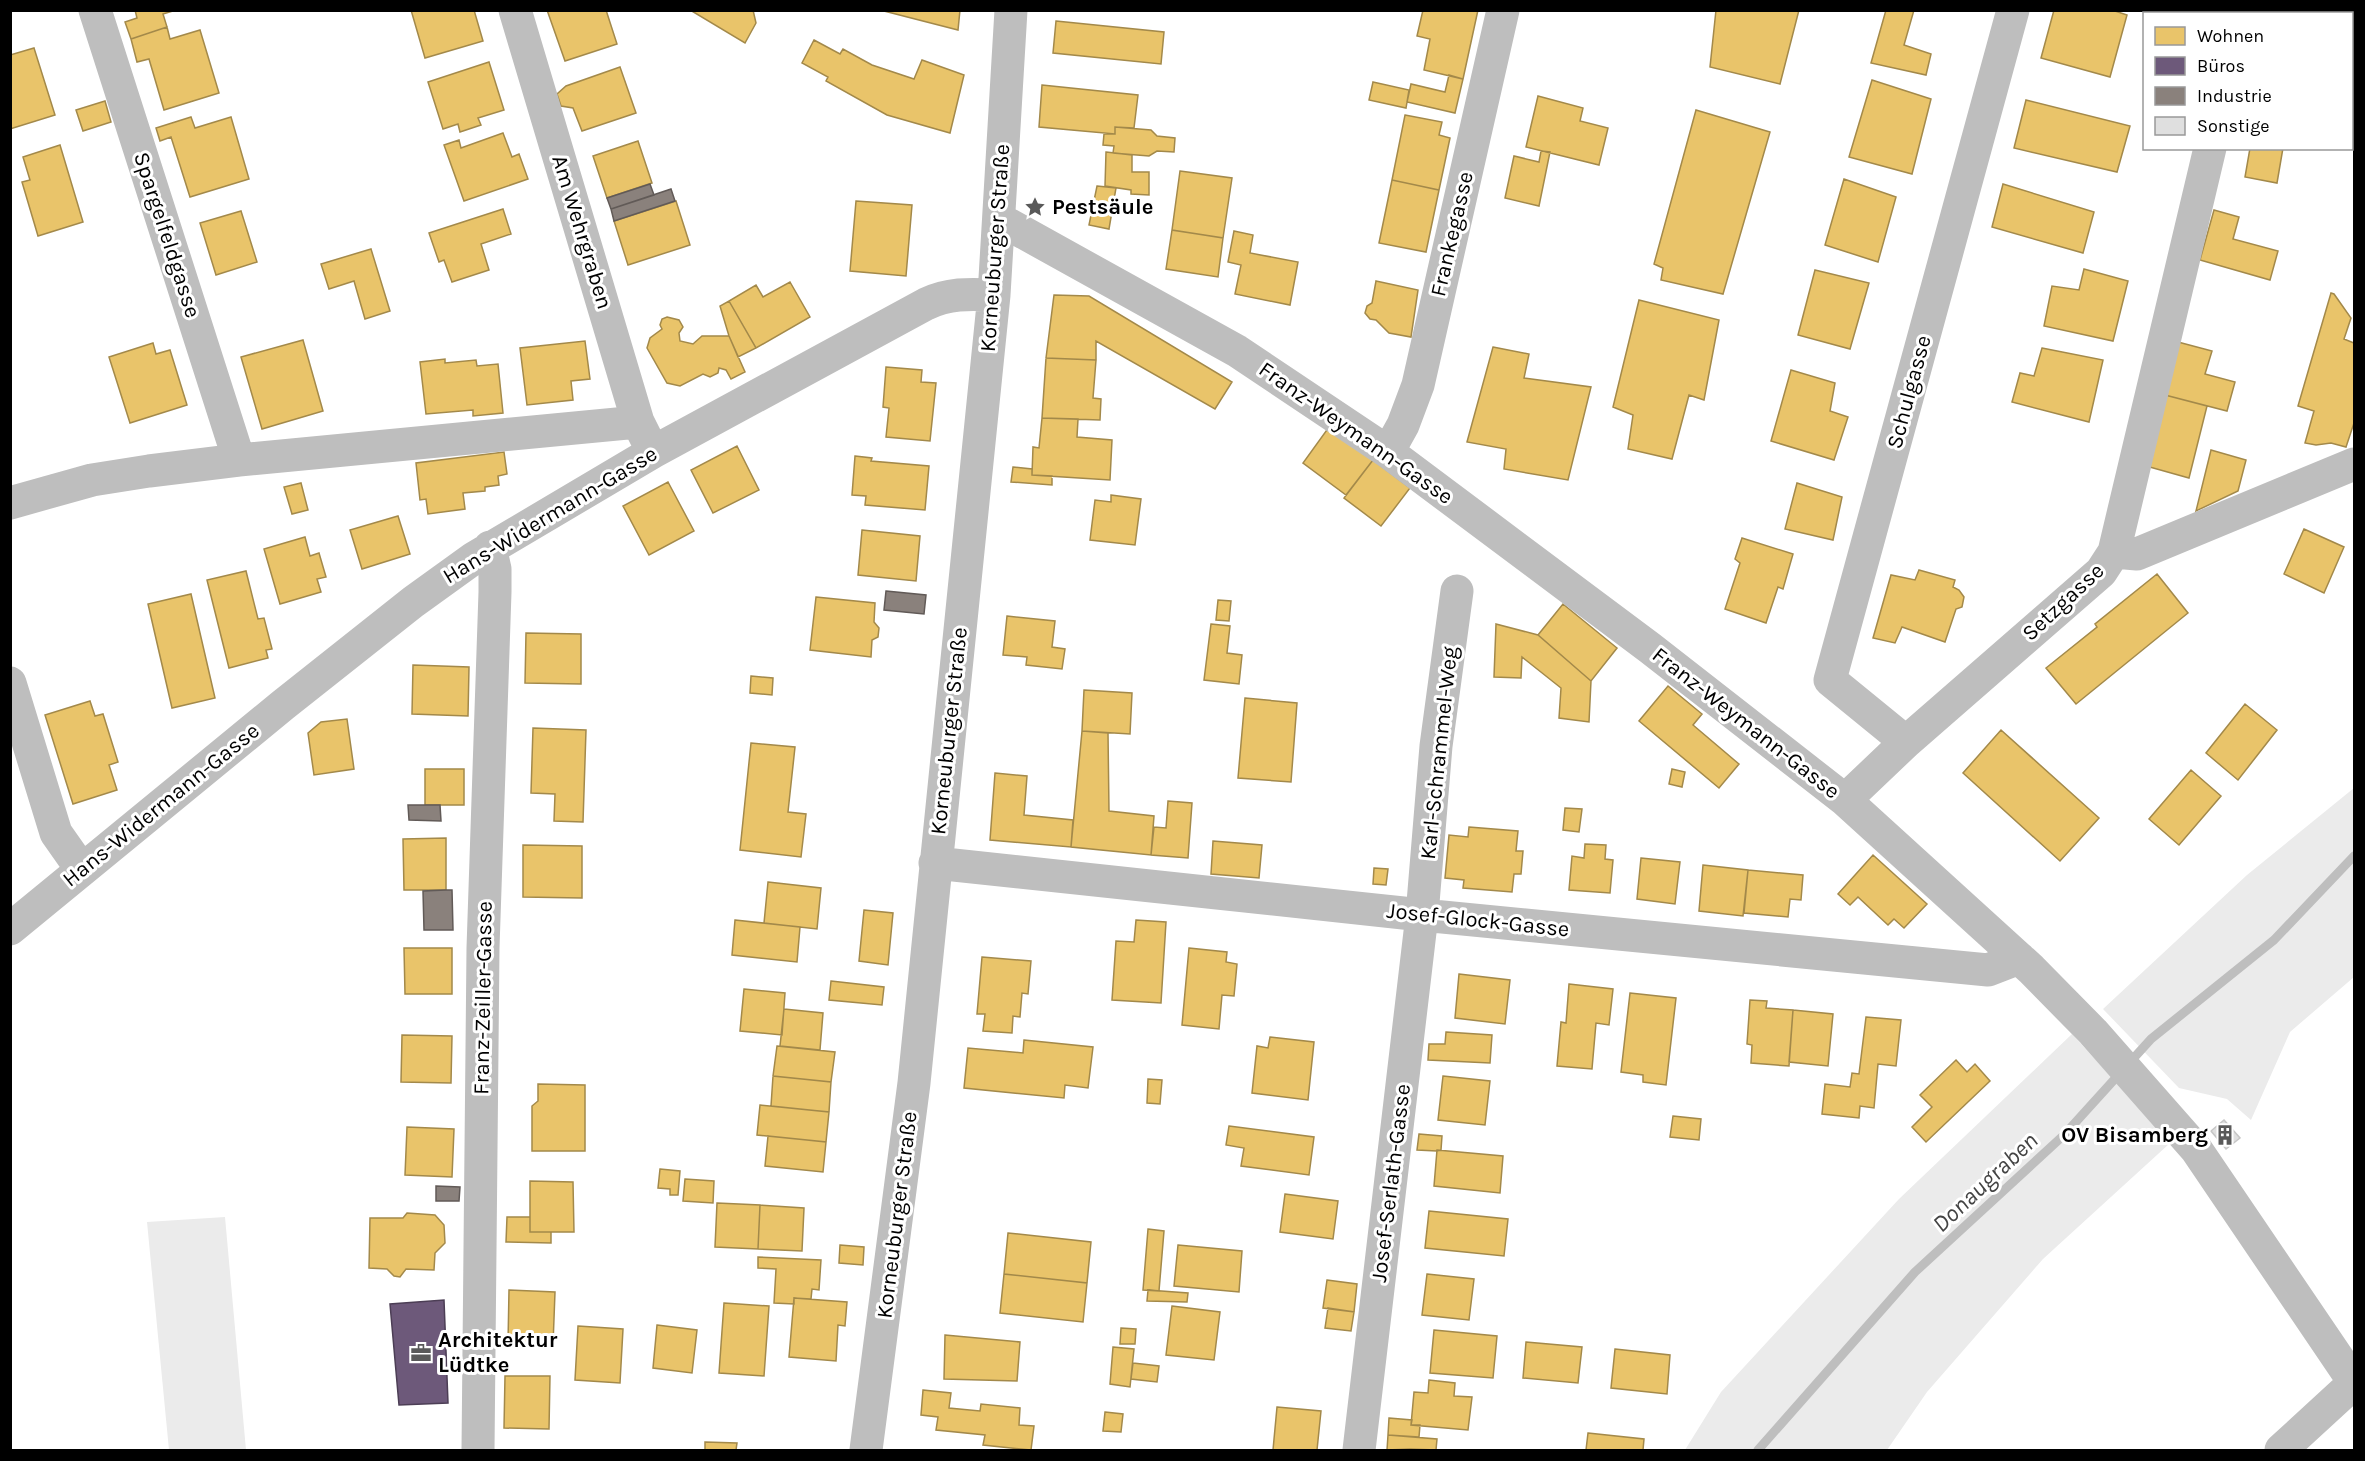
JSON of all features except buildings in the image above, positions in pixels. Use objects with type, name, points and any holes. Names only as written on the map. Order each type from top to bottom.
[{"type":"street","name":"Spargelfeldgasse","points":[[95,10],[239,460]]},
{"type":"street","name":"Am Wehrgraben","points":[[515,10],[639,422],[653,452]]},
{"type":"street","name":"Korneuburger Straße","points":[[866,1450],[914,1083],[994,295],[1011,10]]},
{"type":"street","name":"Frankegasse","points":[[1388,452],[1403,425],[1418,386],[1503,10]]},
{"type":"street","name":"Schulgasse","points":[[1906,742],[1830,680],[2013,10]]},
{"type":"street","points":[[2114,552],[2210,150]]},
{"type":"street","name":"Franz-Weymann-Gasse","points":[[999,219],[1237,351],[1388,452],[1640,641],[1845,800],[2019,958],[2093,1032],[2160,1107],[2196,1149],[2355,1383]]},
{"type":"street","name":"Hans-Widermann-Gasse","points":[[10,929],[330,668],[413,602],[490,547],[653,452],[942,296],[961,293],[994,295]]},
{"type":"street","points":[[10,503],[121,475],[239,460],[639,422]]},
{"type":"street","name":"Setzgasse","points":[[1845,800],[1906,742],[2101,572],[2114,552],[2137,554],[2355,464]]},
{"type":"street","name":"Franz-Zeiller-Gasse","points":[[478,1450],[483,948],[495,592],[495,569],[490,547]]},
{"type":"street","name":"Karl-Schrammel-Weg","points":[[1422,915],[1436,746],[1457,591]]},
{"type":"street","points":[[10,683],[56,833],[82,870]]},
{"type":"street","name":"Josef-Glock-Gasse","points":[[935,863],[1422,915],[1988,970],[2019,958]]},
{"type":"street","name":"Josef-Serlath-Gasse","points":[[1359,1450],[1422,915]]},
{"type":"street","points":[[2281,1450],[2355,1383]]},
{"type":"shaded area","points":[[2354,788],[2354,977],[2290,1032],[2251,1120],[2227,1099],[2179,1088],[2103,1009],[2247,875]]},
{"type":"shaded area","points":[[2072,1034],[2149,1118],[2169,1144],[2043,1259],[1927,1392],[1887,1450],[1685,1450],[1721,1392],[1899,1199]]},
{"type":"shaded area","points":[[225,1217],[246,1450],[169,1450],[147,1222]]},
{"type":"waterway","name":"Donaugraben","points":[[1758,1450],[1915,1272],[2064,1135],[2151,1039],[2274,940],[2354,856]]},
{"type":"place","name":"Pestsäule","points":[[1035,207]]},
{"type":"place","name":"OV Bisamberg","points":[[2225,1135]]},
{"type":"place","name":"Architektur Lüdtke","points":[[421,1353]]}]
